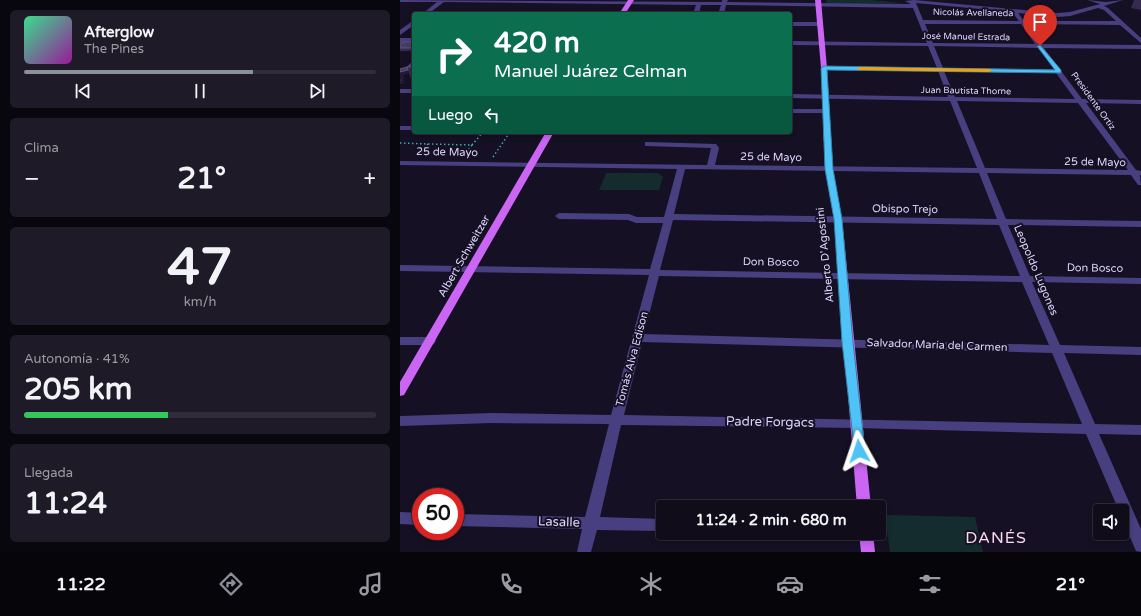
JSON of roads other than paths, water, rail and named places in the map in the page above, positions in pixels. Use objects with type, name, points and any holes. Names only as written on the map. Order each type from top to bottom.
[{"type":"main road","points":[[623,12],[630,1]]},
{"type":"main road","name":"Alberto D'Agostini","points":[[818,3],[824,68],[824,96],[829,169],[838,219],[863,500]]},
{"type":"main road","name":"Albert Schweitzer","points":[[400,392],[549,134]]},
{"type":"main road","points":[[867,540],[868,552]]},
{"type":"street","points":[[400,0],[913,4],[1064,15],[1120,0]]},
{"type":"street","points":[[428,12],[443,0]]},
{"type":"street","points":[[894,0],[913,4]]},
{"type":"street","points":[[1090,0],[1106,4]]},
{"type":"street","points":[[722,12],[725,2]]},
{"type":"street","points":[[697,12],[699,3]]},
{"type":"street","name":"Leopoldo Lugones","points":[[913,4],[983,171],[1026,279],[1141,546]]},
{"type":"street","points":[[1099,6],[1106,9],[1141,41]]},
{"type":"street","name":"Presidente Ortiz","points":[[1014,12],[1137,173],[1141,183]]},
{"type":"street","name":"Nicolás Avellaneda","points":[[921,22],[1122,24]]},
{"type":"street","points":[[400,33],[412,24]]},
{"type":"street","points":[[792,24],[820,24]]},
{"type":"street","points":[[400,40],[412,40]]},
{"type":"street","name":"José Manuel Estrada","points":[[792,43],[1141,47]]},
{"type":"street","points":[[824,68],[1059,71]]},
{"type":"street","points":[[400,90],[412,91]]},
{"type":"street","name":"Juan Bautista Thorne","points":[[792,96],[953,100],[1141,102]]},
{"type":"street","points":[[792,111],[825,111]]},
{"type":"street","points":[[400,128],[412,128]]},
{"type":"street","points":[[676,144],[680,134]]},
{"type":"street","points":[[648,144],[713,146],[715,148],[710,167]]},
{"type":"street","name":"25 de Mayo","points":[[400,162],[1137,173]]},
{"type":"street","name":"Tomás Alva Edison","points":[[584,552],[616,420],[656,272],[682,167]]},
{"type":"street","name":"Obispo Trejo","points":[[559,216],[629,217],[636,220],[669,218],[838,219],[1003,223],[1141,224]]},
{"type":"street","name":"Don Bosco","points":[[400,268],[1141,281]]},
{"type":"street","name":"Salvador María del Carmen","points":[[638,338],[831,344],[848,342],[1141,351]]},
{"type":"street","points":[[400,341],[430,342]]},
{"type":"street","name":"Padre Forgacs","points":[[400,421],[492,418],[857,423],[1141,430]]},
{"type":"street","points":[[400,518],[412,519]]},
{"type":"street","name":"Lasalle","points":[[464,520],[656,525]]},
{"type":"district","name":"DANÉS","points":[[996,538]]}]
